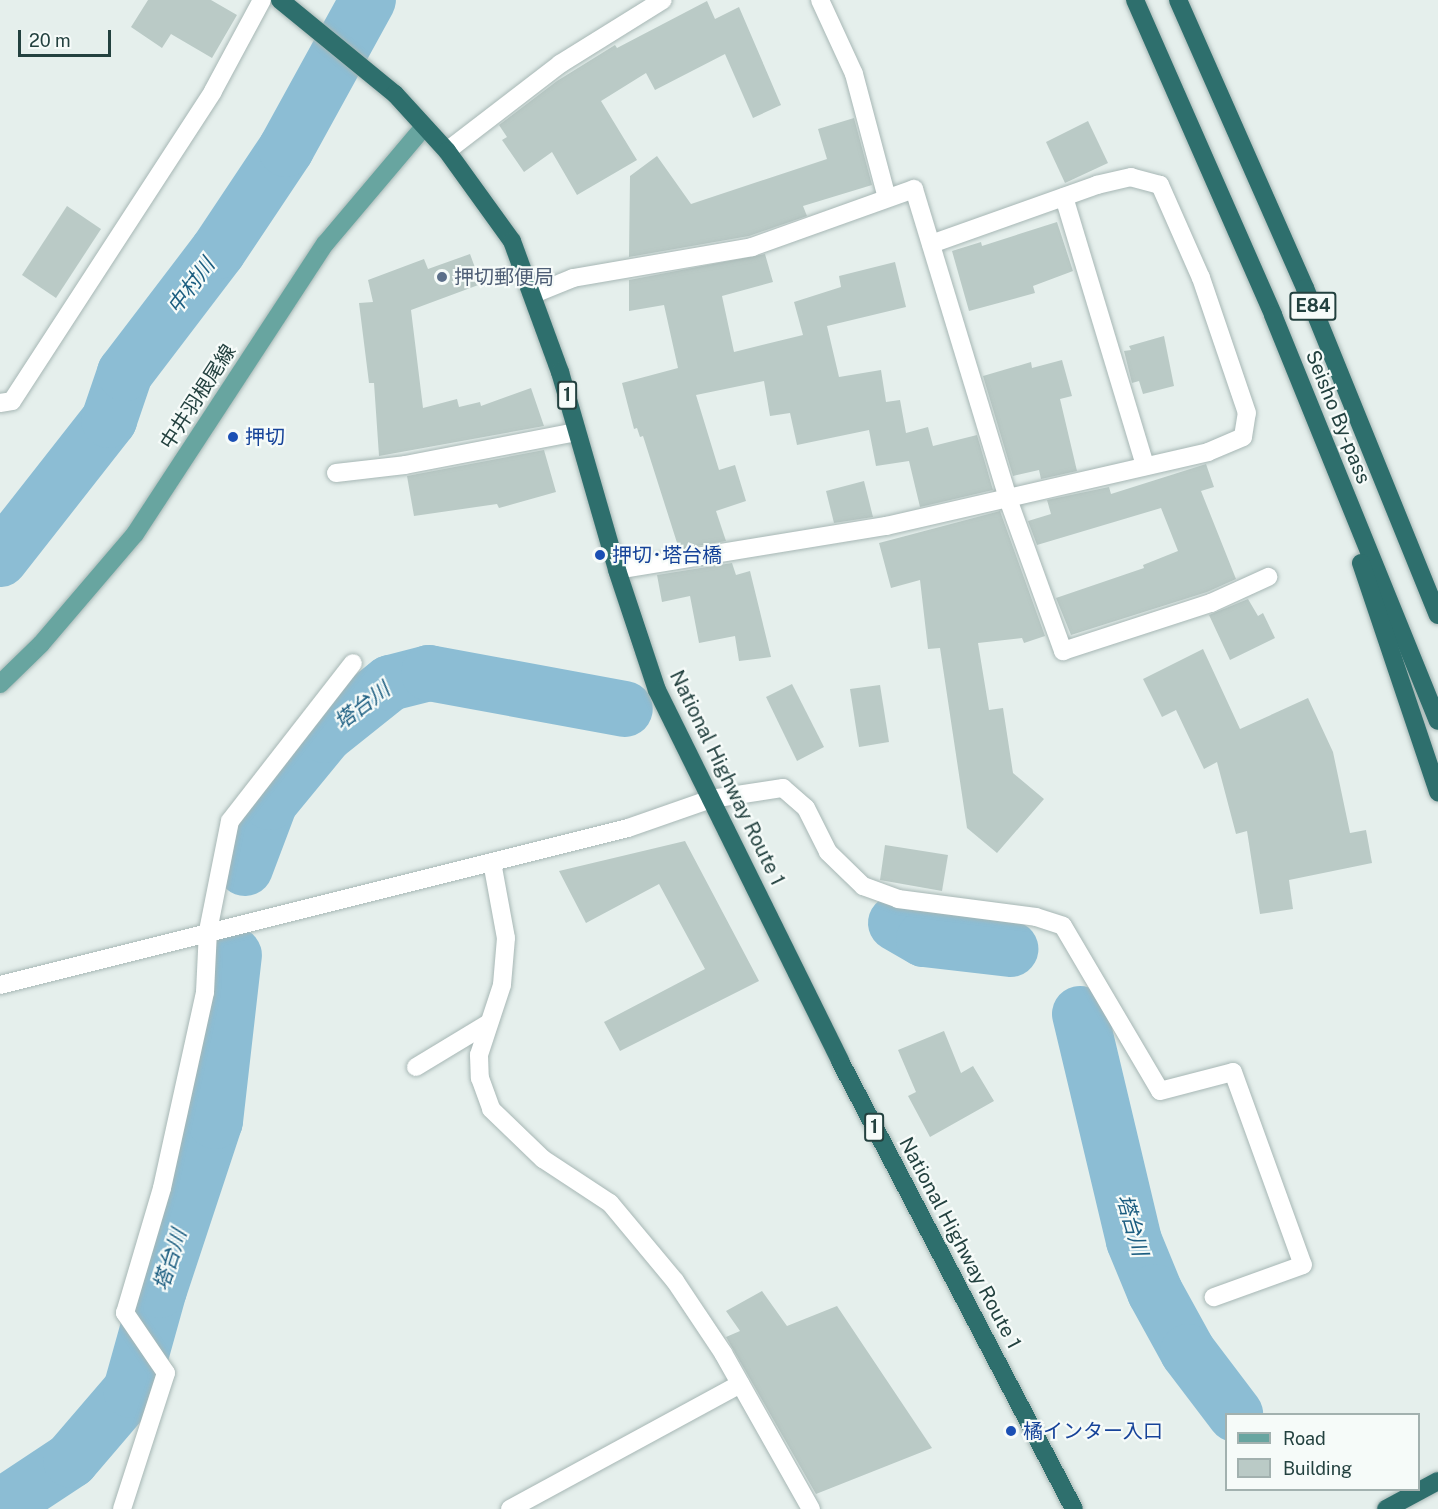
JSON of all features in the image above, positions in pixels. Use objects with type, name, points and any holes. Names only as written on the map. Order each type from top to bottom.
[{"type":"highway","name":"National Highway Route 1","points":[[280,0],[395,94],[447,151],[512,240],[534,294],[578,432],[617,570],[657,690],[840,1061],[1074,1509]]},
{"type":"highway","name":"Seisho By-pass","points":[[1135,0],[1273,315],[1438,721]]},
{"type":"highway","name":"Seisho By-pass","points":[[1178,0],[1305,288],[1438,615]]},
{"type":"highway","points":[[1308,404],[1438,792]]},
{"type":"highway","points":[[1386,1509],[1420,1491]]},
{"type":"main road","name":"中井羽根尾線","points":[[0,684],[41,644],[135,534],[325,244],[424,127]]},
{"type":"street","points":[[0,403],[12,401],[213,91],[262,0]]},
{"type":"street","points":[[447,151],[560,64],[663,0]]},
{"type":"street","points":[[820,0],[855,74],[887,198]]},
{"type":"street","points":[[617,570],[886,526],[1208,452],[1243,437],[1247,413],[1201,278],[1160,185],[1131,177],[1064,196],[931,244]]},
{"type":"street","points":[[534,294],[573,278],[752,247],[914,189],[1008,499],[1063,651],[1211,603],[1268,577]]},
{"type":"street","points":[[1064,196],[1145,466]]},
{"type":"street","points":[[336,473],[416,464],[578,432]]},
{"type":"street","points":[[122,1509],[166,1373],[125,1313],[167,1164],[205,992],[208,930],[230,821],[353,663]]},
{"type":"street","points":[[0,985],[208,930],[628,828],[711,799],[761,789],[783,788],[806,808],[828,852],[863,886],[898,899],[1036,917],[1063,926],[1160,1091],[1233,1072],[1303,1265],[1214,1297]]},
{"type":"street","points":[[492,862],[506,938],[502,985],[487,1024],[479,1055],[480,1078],[490,1109],[543,1159],[610,1203],[675,1281],[740,1384],[811,1509]]},
{"type":"street","points":[[416,1068],[445,1053],[468,1034],[487,1024]]},
{"type":"street","points":[[510,1509],[740,1384]]},
{"type":"building","points":[[148,0],[211,0],[237,15],[212,58],[171,34],[162,48],[131,27]]},
{"type":"building","points":[[707,1],[715,19],[739,7],[781,105],[753,118],[725,54],[655,90],[646,73],[601,101],[637,160],[577,195],[552,152],[524,172],[502,140],[507,137],[499,125],[557,81],[615,45],[617,48]]},
{"type":"building","points":[[854,118],[872,185],[803,206],[807,216],[749,236],[629,257],[630,176],[657,156],[691,204],[827,159],[818,129]]},
{"type":"building","points":[[1088,121],[1108,163],[1065,183],[1046,142]]},
{"type":"building","points":[[67,206],[101,229],[56,298],[22,275]]},
{"type":"building","points":[[1057,222],[1073,271],[1033,286],[1035,293],[969,311],[952,251],[981,242],[982,246]]},
{"type":"building","points":[[470,254],[481,284],[411,310],[423,408],[457,399],[459,407],[480,402],[481,406],[531,388],[544,426],[379,456],[374,383],[369,383],[359,303],[373,302],[368,280],[424,259],[428,269]]},
{"type":"building","points":[[765,254],[773,282],[722,296],[734,352],[803,335],[794,302],[841,287],[839,276],[895,262],[906,307],[827,326],[839,377],[881,370],[886,402],[900,400],[906,433],[928,427],[933,446],[977,435],[993,490],[920,507],[909,461],[876,466],[869,430],[797,445],[790,413],[770,416],[764,381],[696,395],[719,470],[735,465],[746,501],[716,511],[726,541],[679,549],[643,436],[640,437],[637,428],[634,429],[622,383],[678,368],[664,305],[629,311],[629,280]]},
{"type":"building","points":[[1164,336],[1174,386],[1143,394],[1139,381],[1132,383],[1124,351],[1131,350],[1129,346]]},
{"type":"building","points":[[1062,360],[1072,396],[1060,399],[1077,471],[1041,479],[1039,470],[1013,476],[983,376],[1031,362],[1032,368]]},
{"type":"building","points":[[544,450],[556,492],[499,508],[497,504],[414,516],[407,476]]},
{"type":"building","points":[[1206,464],[1214,487],[1201,491],[1236,579],[1207,592],[1071,635],[1056,598],[1144,568],[1143,565],[1178,551],[1161,508],[1037,545],[1028,521],[1051,514],[1047,500],[1109,487],[1111,494]]},
{"type":"building","points":[[864,481],[873,517],[834,523],[826,491]]},
{"type":"building","points":[[1000,511],[1045,636],[1024,643],[1022,638],[978,643],[989,710],[1003,708],[1013,773],[1044,799],[997,853],[967,828],[940,648],[928,649],[920,580],[891,588],[879,543]]},
{"type":"building","points":[[732,563],[736,575],[750,571],[771,657],[739,661],[735,636],[699,643],[690,596],[662,602],[657,575]]},
{"type":"building","points":[[1248,599],[1258,616],[1263,613],[1275,638],[1230,660],[1209,615]]},
{"type":"building","points":[[1203,649],[1240,729],[1308,698],[1333,752],[1350,833],[1366,830],[1372,863],[1289,880],[1293,909],[1260,914],[1247,831],[1236,834],[1217,762],[1204,769],[1176,710],[1162,717],[1143,679]]},
{"type":"building","points":[[792,684],[824,747],[797,761],[766,697]]},
{"type":"building","points":[[880,685],[889,742],[859,747],[850,689]]},
{"type":"building","points":[[685,841],[759,981],[620,1051],[604,1022],[705,969],[659,884],[586,923],[559,871]]},
{"type":"building","points":[[885,845],[948,855],[942,891],[880,880]]},
{"type":"building","points":[[944,1031],[961,1073],[973,1066],[994,1101],[930,1137],[908,1096],[916,1092],[898,1050]]},
{"type":"building","points":[[762,1291],[787,1326],[837,1306],[932,1448],[816,1494],[726,1337],[740,1331],[726,1311]]},
{"type":"waterway","name":"中村川","points":[[0,559],[109,420],[125,373],[218,251],[286,149],[368,0]]},
{"type":"waterway","name":"塔台川","points":[[245,868],[270,802],[325,735],[390,683],[429,673],[625,709]]},
{"type":"waterway","name":"塔台川","points":[[896,923],[924,939],[1010,949]]},
{"type":"waterway","name":"塔台川","points":[[0,1507],[71,1460],[131,1390],[159,1290],[215,1121],[234,955]]},
{"type":"waterway","name":"塔台川","points":[[1080,1014],[1134,1241],[1155,1292],[1188,1352],[1234,1413]]},
{"type":"place","name":"押切郵便局","points":[[442,277]]},
{"type":"place","name":"押切","points":[[233,437]]},
{"type":"place","name":"押切･塔台橋","points":[[600,555]]},
{"type":"place","name":"橘インター入口","points":[[1011,1431]]}]
